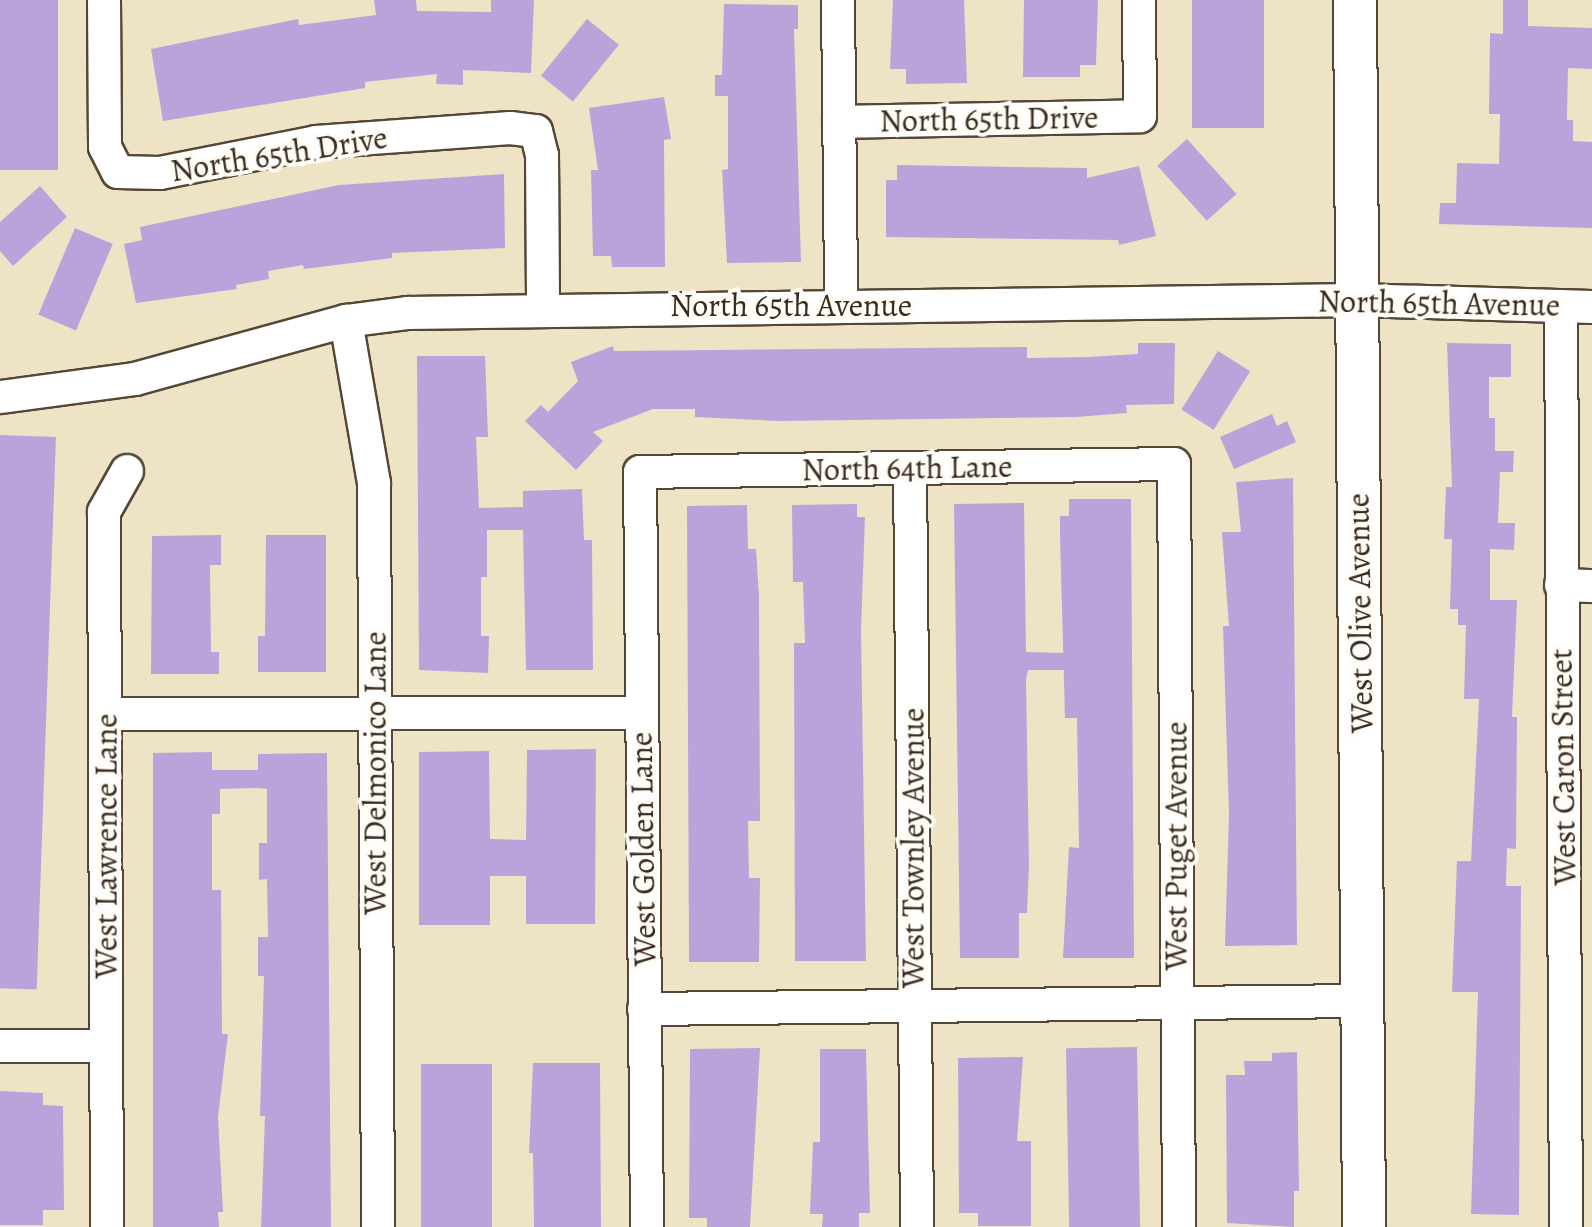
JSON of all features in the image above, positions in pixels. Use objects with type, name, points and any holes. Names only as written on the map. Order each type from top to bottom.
[{"type":"main road","name":"West Olive Avenue","points":[[1355,0],[1364,1227]]},
{"type":"street","name":"North 65th Drive","points":[[104,0],[105,147],[118,172],[160,173],[316,142],[510,128],[536,131],[542,155],[543,307]]},
{"type":"street","points":[[838,0],[841,305]]},
{"type":"street","name":"North 65th Drive","points":[[839,122],[1140,116],[1139,0]]},
{"type":"street","name":"North 65th Avenue","points":[[0,397],[135,379],[346,321],[408,313],[543,307],[1357,300],[1577,307]]},
{"type":"street","name":"West Caron Street","points":[[1566,1227],[1578,857],[1577,307]]},
{"type":"street","name":"West Delmonico Lane","points":[[346,321],[374,483],[378,1227]]},
{"type":"street","name":"North 64th Lane","points":[[640,472],[1174,464]]},
{"type":"street","name":"West Puget Avenue","points":[[1174,464],[1179,1227]]},
{"type":"street","name":"West Townley Avenue","points":[[910,468],[917,1227]]},
{"type":"street","name":"West Lawrence Lane","points":[[107,1227],[104,512],[127,471]]},
{"type":"street","name":"West Golden Lane","points":[[640,472],[647,1227]]},
{"type":"street","points":[[106,714],[642,713]]},
{"type":"street","points":[[644,1009],[1362,1001]]},
{"type":"street","points":[[0,1046],[105,1046]]},
{"type":"building","points":[[0,0],[58,0],[58,170],[0,170]]},
{"type":"building","points":[[374,0],[416,0],[417,11],[491,12],[491,0],[534,0],[531,73],[463,70],[463,85],[436,84],[437,74],[365,82],[365,88],[163,121],[151,49],[298,19],[299,25],[376,15]]},
{"type":"building","points":[[893,0],[964,0],[967,83],[906,84],[906,69],[890,69]]},
{"type":"building","points":[[1024,0],[1098,0],[1096,65],[1080,65],[1080,77],[1023,77]]},
{"type":"building","points":[[1192,0],[1264,0],[1264,128],[1192,128]]},
{"type":"building","points":[[1503,0],[1528,0],[1528,26],[1592,28],[1592,69],[1568,68],[1567,120],[1573,120],[1573,141],[1592,142],[1592,228],[1439,224],[1440,203],[1456,203],[1457,163],[1499,164],[1500,114],[1489,114],[1490,33],[1503,34]]},
{"type":"building","points":[[724,4],[798,5],[798,29],[794,29],[801,262],[727,263],[722,170],[728,169],[728,96],[715,96],[715,75],[722,75]]},
{"type":"building","points":[[587,19],[619,45],[573,102],[541,76]]},
{"type":"building","points":[[664,97],[671,139],[664,140],[665,267],[612,267],[611,256],[593,256],[591,170],[598,170],[589,108]]},
{"type":"building","points":[[1187,139],[1237,194],[1207,221],[1157,166]]},
{"type":"building","points":[[897,165],[1087,168],[1087,178],[1139,166],[1156,236],[1119,245],[1118,240],[886,237],[886,180],[897,180]]},
{"type":"building","points":[[504,174],[505,248],[392,253],[392,258],[304,269],[303,265],[268,271],[269,279],[236,285],[237,289],[136,303],[124,244],[142,240],[140,227],[339,185]]},
{"type":"building","points":[[40,186],[67,217],[13,266],[0,251],[0,222]]},
{"type":"building","points":[[75,228],[113,244],[76,331],[38,315]]},
{"type":"building","points":[[1138,343],[1175,343],[1174,404],[1126,405],[1127,413],[1076,417],[780,421],[695,417],[695,409],[653,409],[593,432],[603,441],[576,470],[525,421],[541,405],[548,412],[578,381],[571,362],[613,346],[614,351],[1027,347],[1027,358],[1138,354]]},
{"type":"building","points":[[1447,343],[1511,344],[1511,377],[1489,377],[1489,418],[1495,418],[1495,451],[1514,451],[1513,472],[1500,472],[1498,523],[1515,523],[1514,550],[1490,549],[1490,600],[1517,600],[1512,717],[1517,717],[1516,849],[1507,848],[1506,886],[1521,886],[1519,1215],[1471,1214],[1478,992],[1452,992],[1457,861],[1471,861],[1479,699],[1464,699],[1466,625],[1458,625],[1458,609],[1450,609],[1452,539],[1444,539],[1446,487],[1452,487]]},
{"type":"building","points":[[1218,351],[1250,371],[1214,430],[1181,410]]},
{"type":"building","points":[[417,356],[485,356],[488,437],[476,437],[479,508],[523,507],[523,491],[582,489],[584,540],[592,540],[593,670],[526,670],[523,530],[487,530],[487,577],[481,577],[481,636],[489,636],[488,673],[419,670]]},
{"type":"building","points":[[1272,414],[1277,426],[1287,421],[1296,442],[1234,469],[1220,437]]},
{"type":"building","points":[[0,435],[56,437],[37,990],[0,988]]},
{"type":"building","points":[[1293,478],[1297,945],[1225,946],[1229,814],[1223,626],[1229,626],[1222,532],[1241,532],[1236,482]]},
{"type":"building","points":[[1069,499],[1131,499],[1134,958],[1063,958],[1069,847],[1079,848],[1077,718],[1065,718],[1060,516],[1069,516]]},
{"type":"building","points":[[1024,503],[1026,652],[1064,653],[1064,670],[1028,670],[1026,679],[1029,866],[1027,913],[1019,913],[1019,958],[960,958],[954,504]]},
{"type":"building","points":[[857,504],[857,517],[865,517],[861,629],[866,961],[795,961],[794,643],[805,643],[803,582],[793,582],[792,505]]},
{"type":"building","points":[[747,505],[748,549],[756,549],[759,596],[760,821],[748,821],[749,878],[760,878],[759,962],[689,962],[687,506]]},
{"type":"building","points":[[221,535],[221,565],[210,565],[211,652],[219,652],[219,674],[151,674],[152,536]]},
{"type":"building","points":[[266,535],[326,535],[326,672],[258,672],[258,636],[265,636]]},
{"type":"building","points":[[596,749],[595,924],[526,924],[526,876],[490,876],[490,925],[419,925],[419,752],[489,751],[490,839],[526,840],[527,750]]},
{"type":"building","points":[[212,752],[212,770],[258,770],[258,754],[327,753],[331,1227],[261,1227],[265,1116],[260,1116],[264,976],[258,976],[258,937],[268,937],[267,879],[259,880],[259,843],[267,843],[267,789],[258,788],[220,789],[220,814],[212,814],[212,890],[221,890],[222,1034],[228,1034],[218,1117],[223,1212],[218,1212],[219,1227],[153,1227],[153,753]]},
{"type":"building","points":[[1137,1047],[1140,1227],[1069,1227],[1066,1048]]},
{"type":"building","points":[[760,1048],[750,1227],[707,1227],[707,1218],[689,1218],[690,1049]]},
{"type":"building","points":[[820,1049],[866,1049],[870,1213],[859,1213],[859,1227],[822,1227],[823,1214],[810,1214],[813,1142],[820,1142]]},
{"type":"building","points":[[1297,1052],[1299,1191],[1294,1191],[1294,1227],[1227,1223],[1226,1075],[1245,1075],[1244,1061],[1272,1061],[1272,1053]]},
{"type":"building","points":[[1023,1057],[1017,1141],[1031,1141],[1031,1226],[978,1226],[978,1213],[959,1213],[958,1058]]},
{"type":"building","points":[[533,1063],[600,1063],[601,1227],[534,1227],[533,1153],[529,1153]]},
{"type":"building","points":[[421,1064],[492,1064],[492,1227],[421,1227]]},
{"type":"building","points":[[0,1091],[43,1093],[43,1105],[63,1106],[64,1210],[43,1210],[43,1225],[0,1225]]}]
